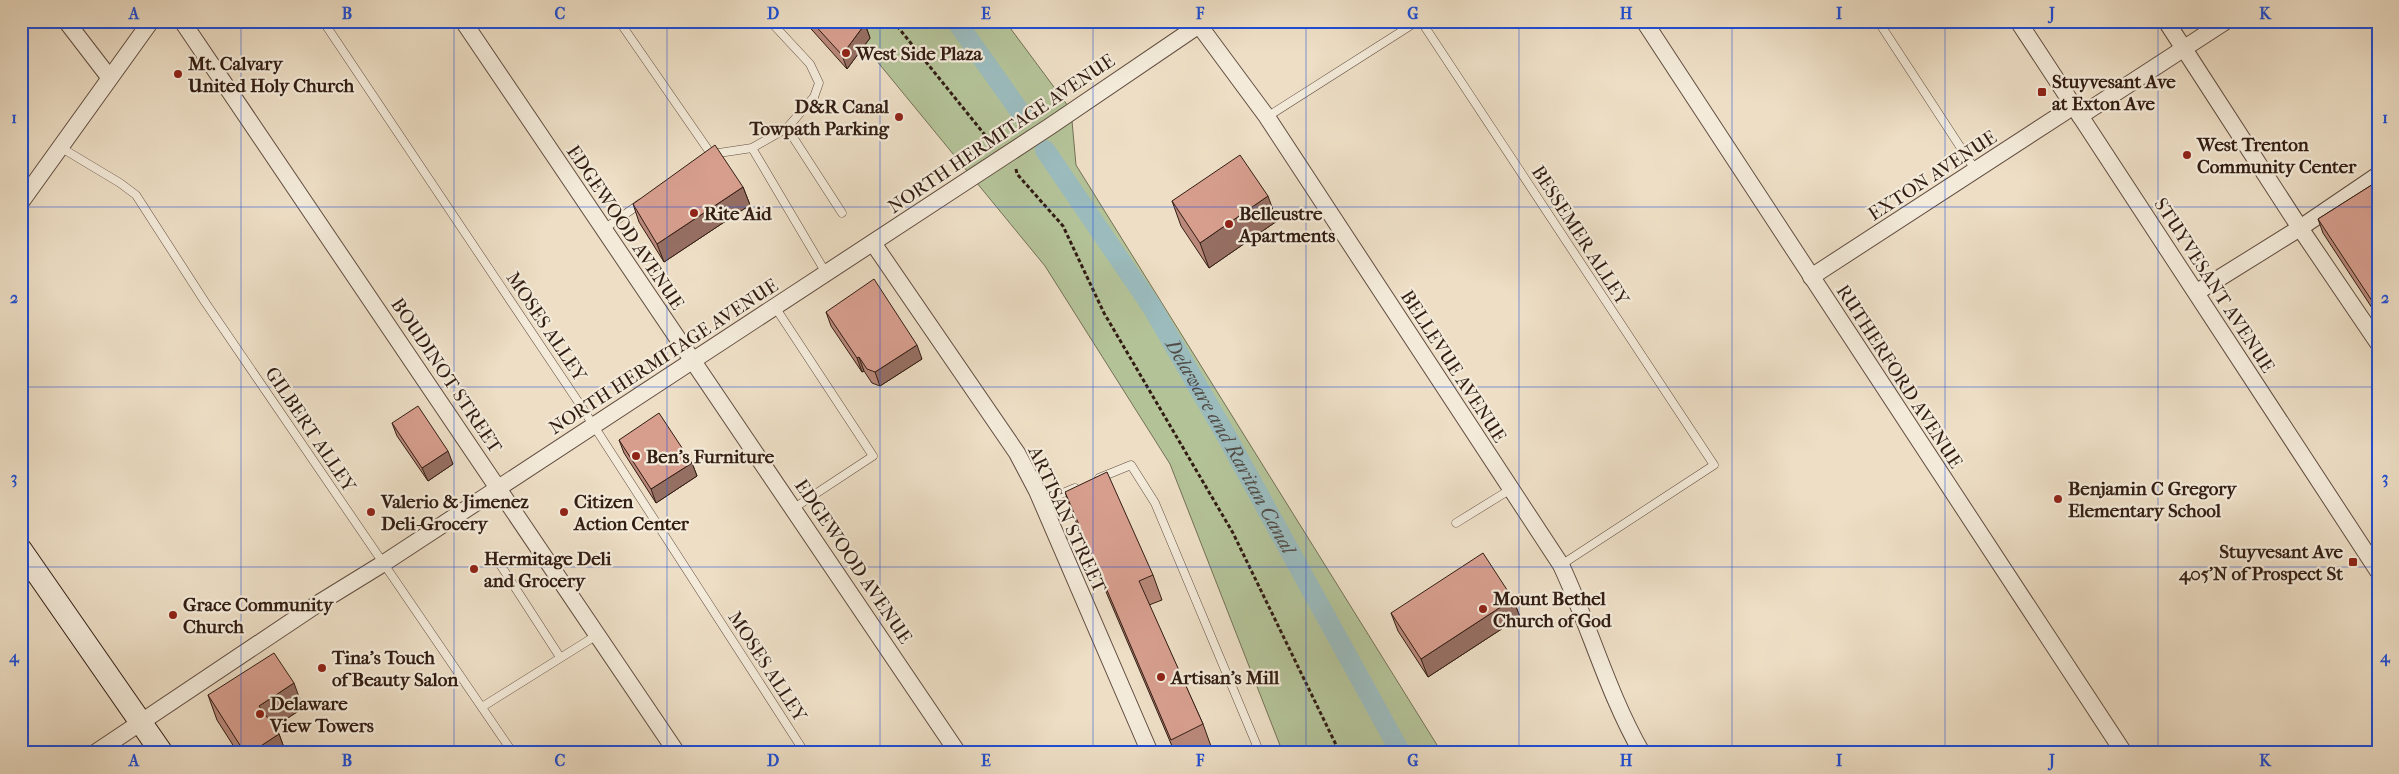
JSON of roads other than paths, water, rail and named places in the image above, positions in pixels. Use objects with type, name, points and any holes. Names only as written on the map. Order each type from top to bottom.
[{"type":"street","points":[[66,21],[109,77]]},
{"type":"street","points":[[21,202],[151,21]]},
{"type":"street","name":"BOUDINOT STREET","points":[[182,21],[676,753]]},
{"type":"street","name":"EDGEWOOD AVENUE","points":[[463,21],[958,753]]},
{"type":"street","name":"RUTHERFORD AVENUE","points":[[1644,21],[2124,753]]},
{"type":"street","name":"STUYVESANT AVENUE","points":[[2018,21],[2378,571]]},
{"type":"street","points":[[2166,21],[2300,228],[2378,343]]},
{"type":"street","name":"EXTON AVENUE","points":[[1811,277],[1976,171],[2183,50],[2226,21]]},
{"type":"street","name":"NORTH HERMITAGE AVENUE","points":[[95,753],[141,720],[319,603],[384,563],[826,273],[1014,158],[1049,127],[1200,22]]},
{"type":"street","name":"BELLEVUE AVENUE","points":[[1200,22],[1267,117],[1510,489],[1562,565],[1582,609],[1618,705],[1642,753]]},
{"type":"street","points":[[2197,292],[2300,228],[2378,175]]},
{"type":"street","name":"ARTISAN STREET","points":[[873,243],[1017,453],[1042,502],[1150,753]]},
{"type":"street","points":[[21,550],[141,720],[162,753]]},
{"type":"lane","name":"MOSES ALLEY","points":[[323,21],[592,426],[805,753]]},
{"type":"lane","points":[[619,21],[711,154]]},
{"type":"lane","points":[[703,160],[711,154],[752,148],[787,128],[814,97],[819,83],[810,64],[770,21]]},
{"type":"lane","points":[[1878,21],[1976,171]]},
{"type":"lane","name":"BESSEMER ALLEY","points":[[1267,117],[1413,24],[1418,22],[1423,24],[1714,465],[1562,565]]},
{"type":"lane","points":[[787,128],[842,213]]},
{"type":"lane","name":"GILBERT ALLEY","points":[[60,147],[120,183],[136,195],[205,302],[513,753]]},
{"type":"lane","points":[[752,148],[826,273]]},
{"type":"lane","points":[[604,229],[647,199]]},
{"type":"lane","points":[[775,307],[873,456],[794,508]]},
{"type":"lane","points":[[1094,480],[1130,465],[1155,502],[1260,753]]},
{"type":"lane","points":[[1042,502],[1085,484]]},
{"type":"lane","points":[[1456,523],[1510,489]]},
{"type":"lane","points":[[494,555],[560,657]]},
{"type":"lane","points":[[482,707],[597,635]]},
{"type":"waterway","name":"Delaware and Raritan Canal","points":[[956,21],[1023,116]]},
{"type":"waterway","name":"Delaware and Raritan Canal","points":[[1045,150],[1152,307],[1227,437],[1401,753]]},
{"type":"place","name":"West Side Plaza","points":[[846,53]]},
{"type":"place","name":"Mt. Calvary United Holy Church","points":[[178,74]]},
{"type":"place","name":"Stuyvesant Ave at Exton Ave","points":[[2042,92]]},
{"type":"place","name":"D&R Canal Towpath Parking","points":[[899,117]]},
{"type":"place","name":"West Trenton Community Center","points":[[2187,155]]},
{"type":"place","name":"Rite Aid","points":[[694,213]]},
{"type":"place","name":"Belleustre Apartments","points":[[1229,224]]},
{"type":"place","name":"Ben's Furniture","points":[[636,456]]},
{"type":"place","name":"Benjamin C Gregory Elementary School","points":[[2058,499]]},
{"type":"place","name":"Valerio & Jimenez Deli-Grocery","points":[[371,512]]},
{"type":"place","name":"Citizen Action Center","points":[[564,512]]},
{"type":"place","name":"Stuyvesant Ave 405'N of Prospect St","points":[[2353,562]]},
{"type":"place","name":"Hermitage Deli and Grocery","points":[[474,569]]},
{"type":"place","name":"Mount Bethel Church of God","points":[[1483,609]]},
{"type":"place","name":"Grace Community Church","points":[[173,615]]},
{"type":"place","name":"Tina's Touch of Beauty Salon","points":[[322,668]]},
{"type":"place","name":"Artisan's Mill","points":[[1161,677]]},
{"type":"place","name":"Delaware View Towers","points":[[260,714]]}]
